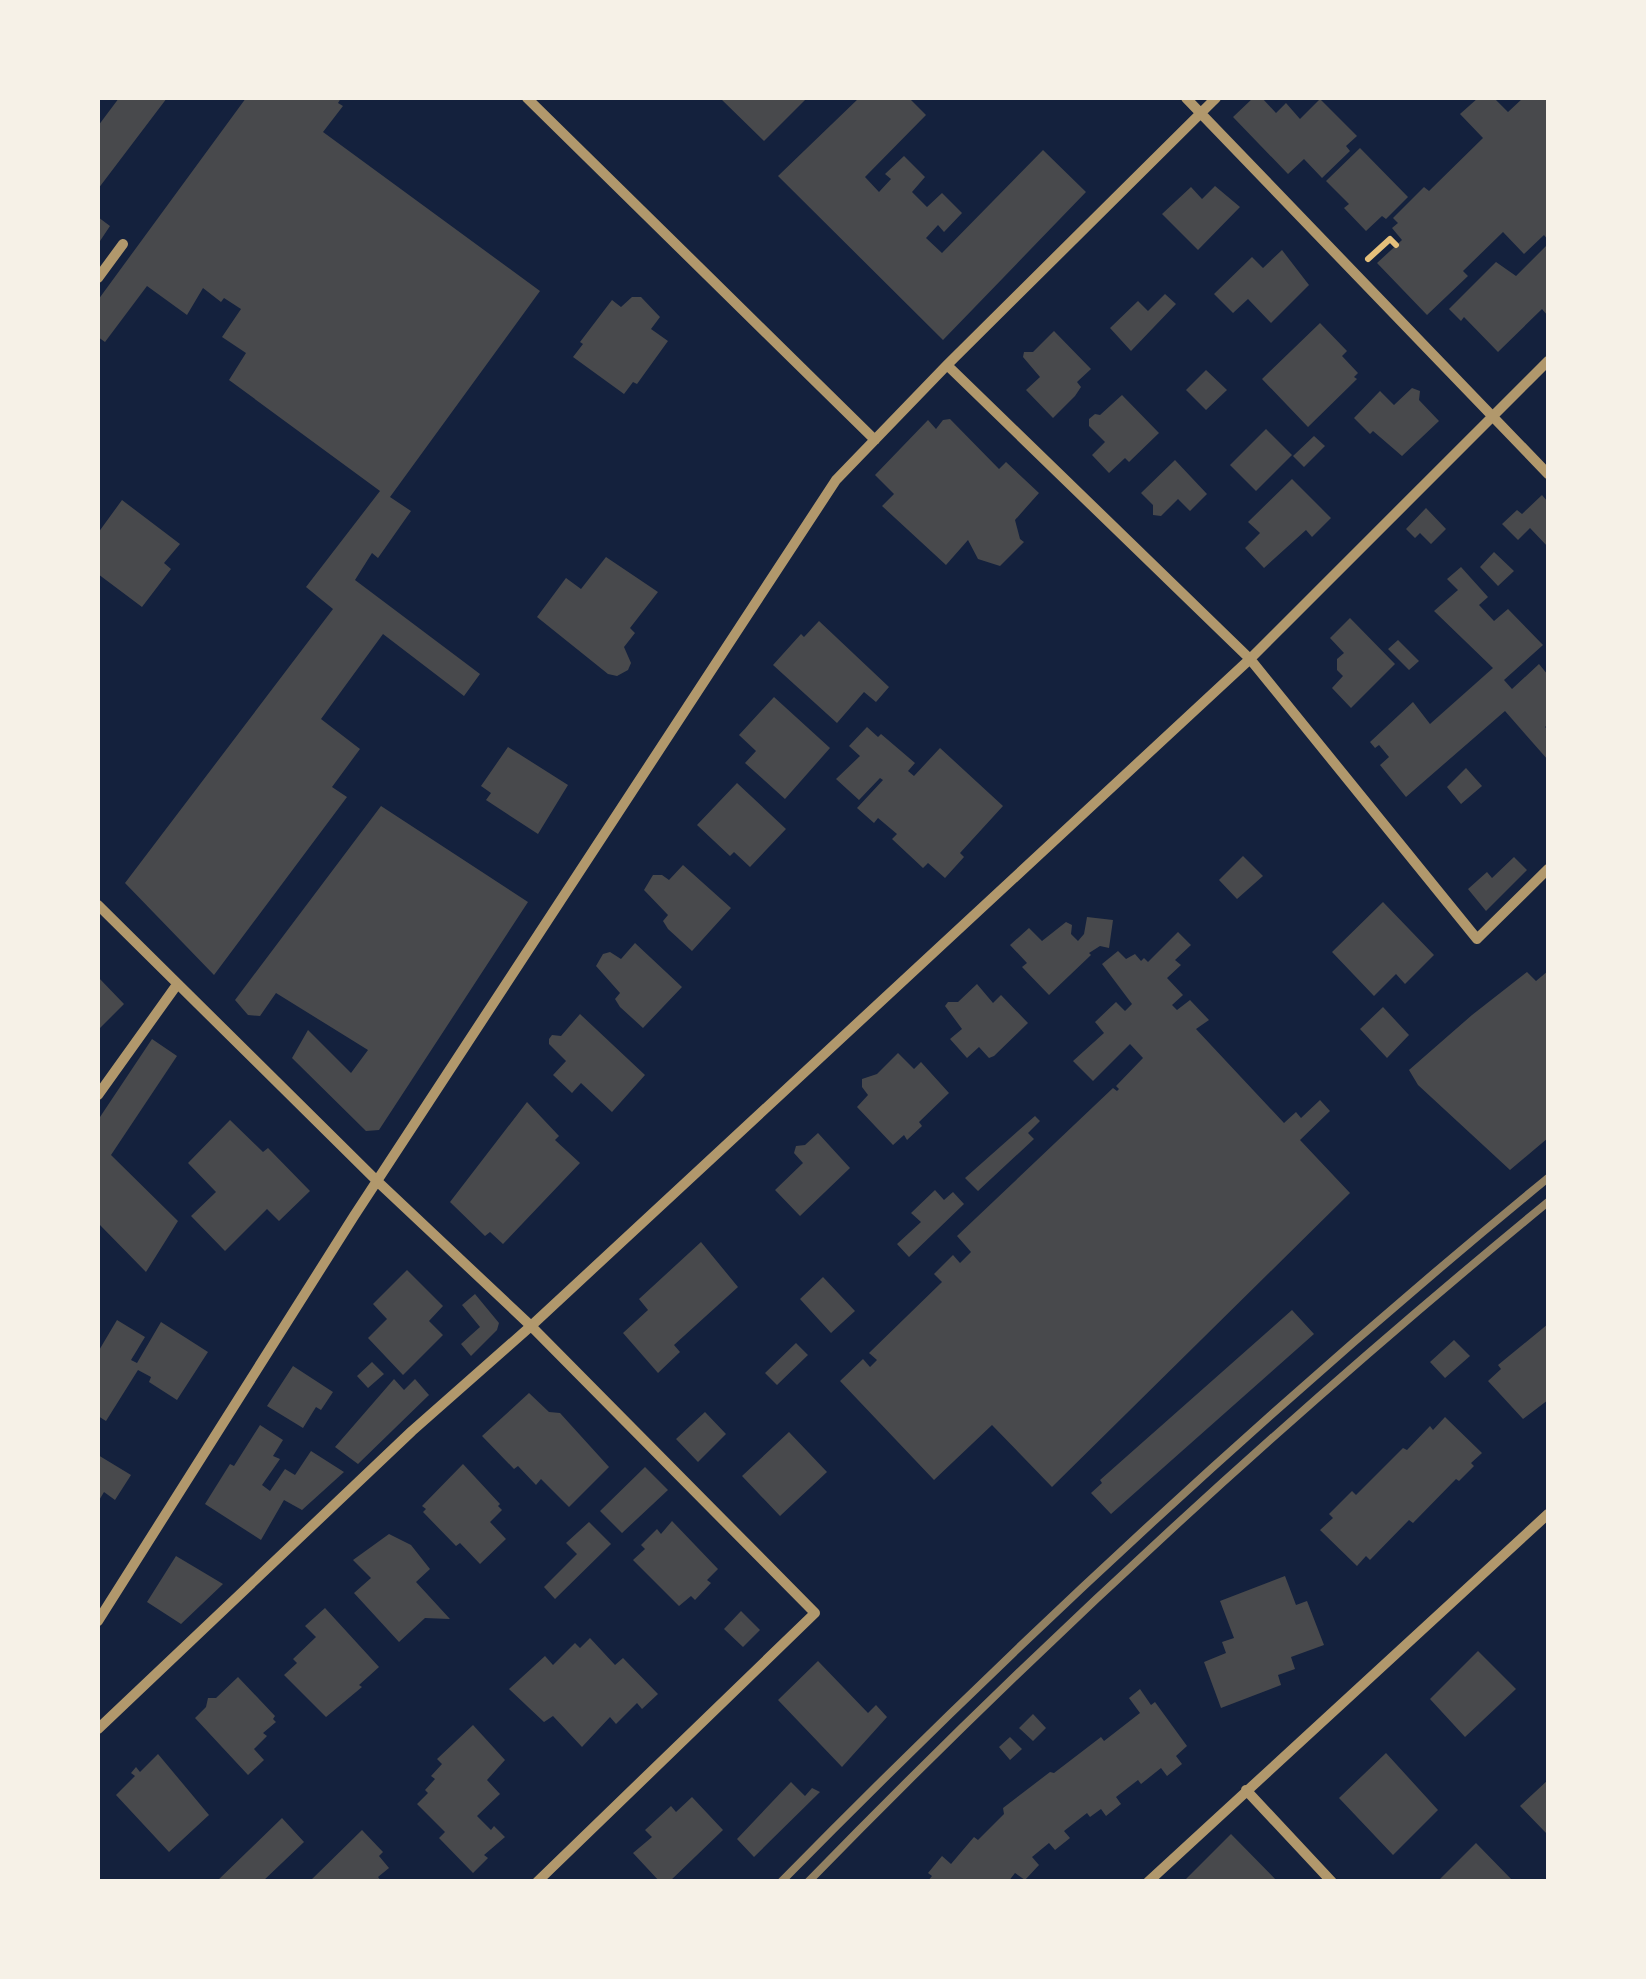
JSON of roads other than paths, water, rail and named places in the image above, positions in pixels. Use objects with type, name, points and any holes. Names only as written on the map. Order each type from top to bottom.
[{"type":"street","points":[[527,98],[875,440]]},
{"type":"street","points":[[1186,98],[1548,474]]},
{"type":"street","points":[[98,1621],[376,1181],[836,480],[1216,98]]},
{"type":"street","points":[[98,278],[124,244]]},
{"type":"street","points":[[98,1730],[412,1430],[532,1326],[1250,659],[1548,361]]},
{"type":"street","points":[[947,365],[1250,659],[1476,939],[1548,870]]},
{"type":"street","points":[[98,905],[376,1181],[532,1326],[815,1613],[536,1882]]},
{"type":"street","points":[[98,1095],[176,986]]},
{"type":"street","points":[[1148,1882],[1548,1514]]},
{"type":"street","points":[[1246,1790],[1332,1882]]},
{"type":"railway","points":[[781,1882],[1060,1608],[1349,1346],[1548,1178]]},
{"type":"railway","points":[[808,1882],[986,1705],[1169,1532],[1356,1364],[1548,1202]]}]
